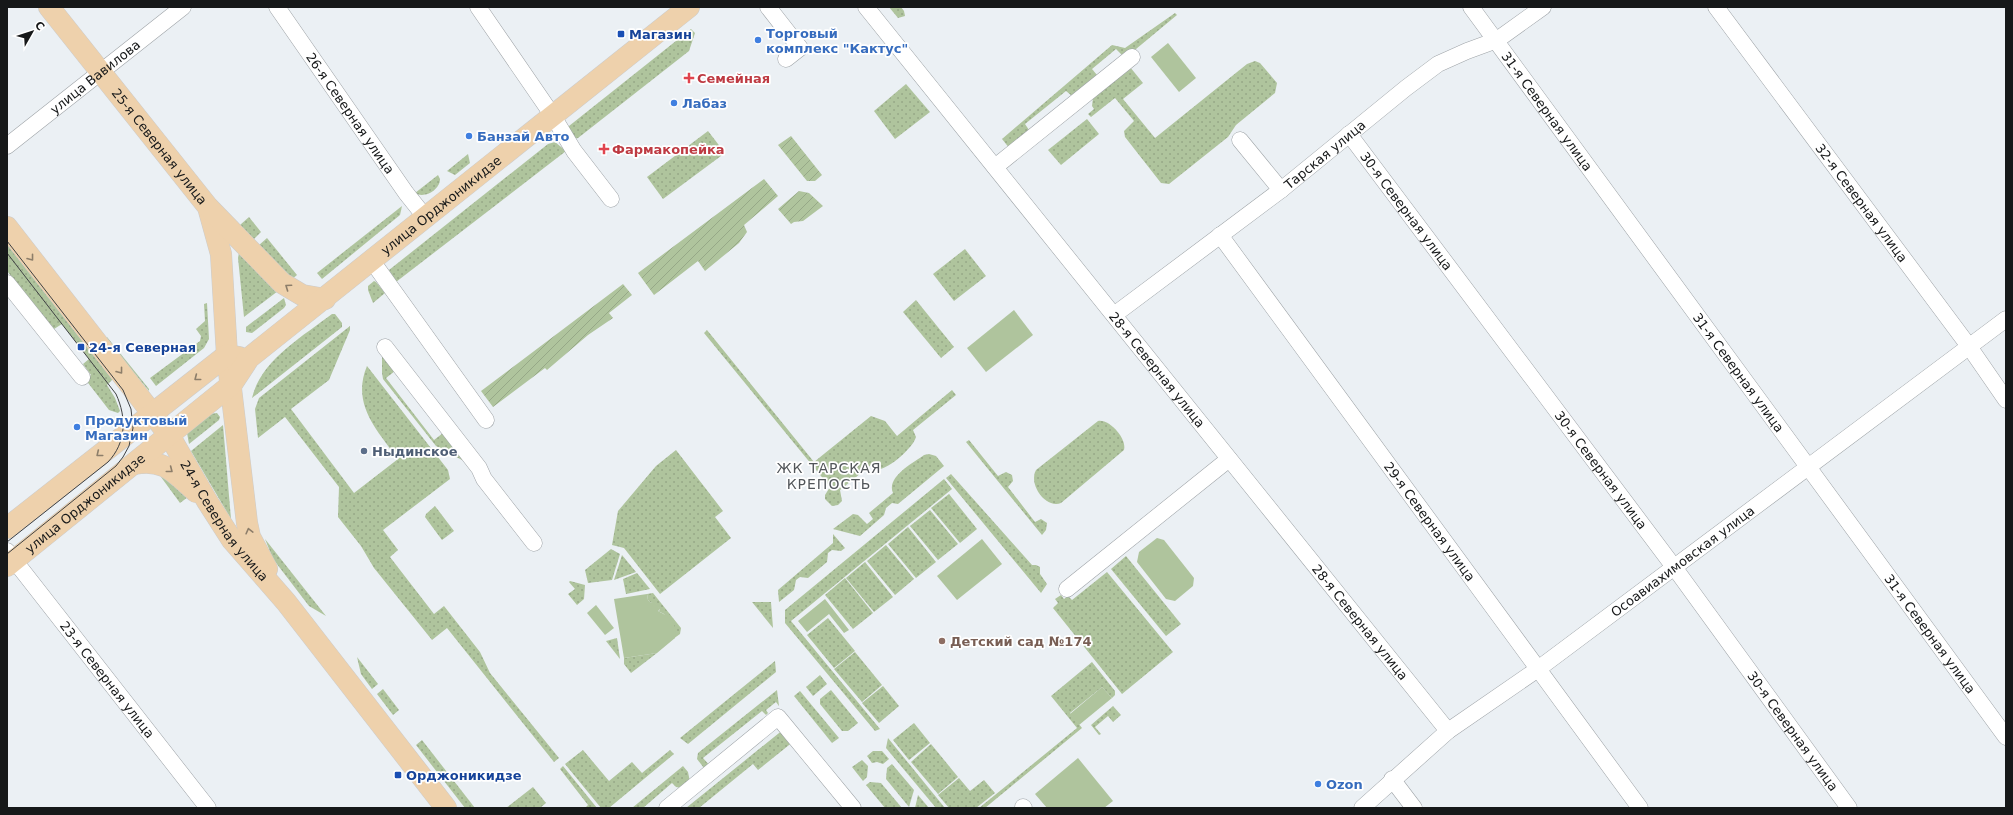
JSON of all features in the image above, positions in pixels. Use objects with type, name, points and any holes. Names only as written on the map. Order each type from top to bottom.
[{"type":"main road","name":"25-я Северная улица","points":[[49,7],[208,207],[221,254],[228,354]]},
{"type":"main road","name":"улица Орджоникидзе","points":[[10,559],[134,464],[232,384],[249,358],[325,299],[689,7]]},
{"type":"main road","points":[[208,207],[282,283],[302,295],[325,299]]},
{"type":"main road","name":"24-я Северная улица","points":[[7,227],[169,435],[207,501],[247,559],[286,602],[446,808]]},
{"type":"main road","points":[[7,528],[228,354],[249,358]]},
{"type":"main road","name":"24-я Северная улица","points":[[228,354],[247,523],[257,553],[286,602]]},
{"type":"main road","points":[[134,464],[149,461],[167,467],[207,501]]},
{"type":"street","name":"улица Вавилова","points":[[7,146],[183,7]]},
{"type":"street","name":"26-я Северная улица","points":[[277,7],[296,32],[404,189],[426,218]]},
{"type":"street","points":[[478,7],[554,116],[574,151],[611,199]]},
{"type":"street","points":[[768,7],[800,48],[786,59]]},
{"type":"street","name":"28-я Северная улица","points":[[866,7],[1448,731]]},
{"type":"street","name":"31-я Северная улица","points":[[1471,7],[1497,40],[2006,737]]},
{"type":"street","name":"Тарская улица","points":[[1114,315],[1281,190],[1438,64],[1467,50],[1497,40],[1543,7]]},
{"type":"street","name":"32-я Северная улица","points":[[1716,7],[1968,345],[2006,400]]},
{"type":"street","points":[[995,167],[1132,57]]},
{"type":"street","name":"30-я Северная улица","points":[[1349,134],[1674,567],[1849,808]]},
{"type":"street","points":[[1240,140],[1281,190]]},
{"type":"street","name":"29-я Северная улица","points":[[1220,235],[1640,808]]},
{"type":"street","points":[[372,261],[486,420]]},
{"type":"street","points":[[7,283],[82,377]]},
{"type":"street","name":"Осоавиахимовская улица","points":[[1362,808],[1392,779],[1448,731],[1538,669],[2006,318]]},
{"type":"street","points":[[385,347],[479,468],[484,479],[534,543]]},
{"type":"street","points":[[1067,589],[1229,458]]},
{"type":"street","name":"23-я Северная улица","points":[[10,559],[208,808]]},
{"type":"street","points":[[667,808],[778,717],[853,808]]},
{"type":"street","points":[[1392,779],[1414,808]]},
{"type":"green space","points":[[889,7],[901,7],[905,16],[898,18]]},
{"type":"green space","points":[[1175,13],[1177,15],[1130,54],[1122,55],[1116,49],[1092,69],[1097,75],[1072,96],[1066,91],[1025,124],[1029,130],[1010,149],[1002,139],[1112,45],[1125,48]]},
{"type":"green space","points":[[691,29],[695,33],[689,51],[578,138],[574,139],[568,131],[569,126]]},
{"type":"green space","points":[[1168,43],[1196,78],[1179,92],[1151,57]]},
{"type":"green space","points":[[1255,61],[1260,63],[1277,83],[1275,93],[1236,125],[1228,137],[1169,184],[1161,183],[1125,137],[1124,131],[1134,121],[1115,98],[1091,117],[1088,114],[1094,109],[1092,106],[1093,98],[1130,67],[1143,83],[1123,99],[1155,138],[1247,64]]},
{"type":"green space","points":[[906,84],[930,112],[895,139],[874,111]]},
{"type":"green space","points":[[1087,119],[1099,134],[1061,165],[1048,150]]},
{"type":"green space","points":[[708,131],[725,153],[663,199],[647,177]]},
{"type":"green space","points":[[791,136],[822,175],[815,181],[807,181],[778,145]]},
{"type":"green space","points":[[555,142],[566,151],[396,282],[389,270],[548,144]]},
{"type":"green space","points":[[468,154],[470,163],[455,175],[447,171]]},
{"type":"green space","points":[[438,175],[440,179],[439,183],[434,190],[423,195],[415,193]]},
{"type":"green space","points":[[764,179],[778,196],[744,225],[747,232],[739,243],[705,271],[698,261],[654,295],[638,273]]},
{"type":"green space","points":[[799,191],[809,193],[823,206],[803,221],[794,222],[791,224],[778,209]]},
{"type":"green space","points":[[402,206],[400,215],[322,279],[317,273]]},
{"type":"green space","points":[[249,217],[261,232],[253,240],[240,225]]},
{"type":"green space","points":[[7,234],[113,379],[107,385],[115,398],[120,411],[118,413],[109,410],[85,379],[91,375],[83,364],[89,359],[62,324],[54,329],[7,271]]},
{"type":"green space","points":[[267,238],[297,275],[291,280],[258,246]]},
{"type":"green space","points":[[965,249],[986,276],[954,301],[933,274]]},
{"type":"green space","points":[[239,253],[278,291],[244,317],[238,258]]},
{"type":"green space","points":[[374,281],[385,293],[373,303],[368,286]]},
{"type":"green space","points":[[623,284],[632,295],[609,313],[613,318],[588,335],[547,370],[545,368],[493,407],[481,391]]},
{"type":"green space","points":[[284,298],[286,305],[284,308],[252,333],[246,332],[246,327]]},
{"type":"green space","points":[[916,300],[954,347],[941,358],[903,312]]},
{"type":"green space","points":[[207,303],[209,339],[204,348],[156,386],[150,378],[200,341],[201,336],[196,329],[205,321],[204,304]]},
{"type":"green space","points":[[1014,310],[1033,335],[986,372],[967,348]]},
{"type":"green space","points":[[332,314],[335,314],[342,323],[342,327],[252,398],[257,384],[273,361],[284,350]]},
{"type":"green space","points":[[350,326],[350,330],[329,380],[291,409],[354,493],[398,459],[375,427],[364,404],[362,392],[363,380],[367,366],[448,470],[450,479],[383,530],[398,550],[390,557],[434,614],[444,606],[480,652],[490,673],[559,758],[554,762],[447,628],[432,640],[374,568],[361,546],[338,517],[339,487],[285,417],[258,438],[255,409],[259,398]]},
{"type":"green space","points":[[707,330],[814,462],[871,416],[885,421],[897,436],[952,390],[956,395],[913,430],[916,437],[914,442],[899,458],[881,469],[877,469],[871,465],[840,490],[842,501],[838,505],[832,506],[825,499],[825,495],[830,487],[704,333]]},
{"type":"green space","points":[[107,337],[149,389],[149,391],[106,339]]},
{"type":"green space","points":[[382,354],[395,371],[386,378],[434,440],[443,433],[464,459],[462,460],[436,446],[383,379]]},
{"type":"green space","points":[[217,413],[220,417],[219,420],[189,444],[187,433],[210,414]]},
{"type":"green space","points":[[1098,421],[1108,423],[1117,431],[1123,441],[1124,450],[1061,503],[1055,504],[1044,499],[1036,489],[1034,482],[1036,470]]},
{"type":"green space","points":[[223,425],[231,519],[191,451]]},
{"type":"green space","points":[[969,440],[998,476],[1006,472],[1012,475],[1013,481],[1008,487],[1035,522],[1041,519],[1047,523],[1046,530],[1042,535],[966,442]]},
{"type":"green space","points":[[676,450],[723,511],[715,517],[731,538],[660,594],[624,548],[612,545],[618,511],[656,466]]},
{"type":"green space","points":[[929,454],[936,456],[944,466],[898,504],[892,503],[886,508],[884,515],[860,536],[833,529],[853,514],[858,515],[867,524],[873,519],[869,513],[893,493],[893,481],[897,476],[924,455]]},
{"type":"green space","points":[[166,472],[188,497],[180,503],[161,477]]},
{"type":"green space","points":[[951,474],[1032,565],[1040,567],[1040,574],[1047,584],[1041,593],[946,478]]},
{"type":"green space","points":[[944,479],[952,489],[791,621],[880,729],[875,731],[785,623],[785,610]]},
{"type":"green space","points":[[949,494],[977,529],[960,543],[931,508]]},
{"type":"green space","points":[[435,506],[454,531],[442,540],[425,517],[426,514]]},
{"type":"green space","points":[[930,510],[958,544],[938,560],[910,526]]},
{"type":"green space","points":[[908,527],[936,562],[916,578],[888,544]]},
{"type":"green space","points":[[833,534],[845,548],[841,551],[832,550],[828,553],[827,562],[808,578],[800,577],[796,580],[794,590],[779,602],[778,590],[833,543]]},
{"type":"green space","points":[[1157,538],[1164,540],[1194,578],[1193,586],[1175,601],[1166,599],[1137,562],[1139,552]]},
{"type":"green space","points":[[265,539],[326,616],[309,606],[273,559]]},
{"type":"green space","points":[[982,539],[1002,564],[957,600],[937,576]]},
{"type":"green space","points":[[886,545],[914,579],[895,595],[867,561]]},
{"type":"green space","points":[[611,549],[620,554],[612,580],[588,583],[585,570]]},
{"type":"green space","points":[[622,555],[636,572],[614,580]]},
{"type":"green space","points":[[1126,556],[1181,624],[1166,636],[1111,569]]},
{"type":"green space","points":[[865,562],[893,597],[874,612],[846,578]]},
{"type":"green space","points":[[1107,572],[1173,652],[1122,694],[1053,608],[1058,603],[1055,599],[1061,595],[1064,599],[1068,596],[1072,600]]},
{"type":"green space","points":[[637,573],[650,589],[626,594],[623,579]]},
{"type":"green space","points":[[845,578],[873,613],[853,629],[825,595]]},
{"type":"green space","points":[[569,582],[585,585],[584,599],[577,605],[568,594],[575,589]]},
{"type":"green space","points":[[653,593],[681,628],[680,634],[675,638],[664,614],[658,611],[660,610],[654,602],[651,603],[648,600],[647,594]]},
{"type":"green space","points":[[647,594],[648,600],[651,603],[654,601],[660,609],[658,611],[669,618],[674,625],[676,633],[675,638],[657,653],[624,658],[614,599]]},
{"type":"green space","points":[[825,599],[849,630],[844,633],[829,614],[807,632],[798,621]]},
{"type":"green space","points":[[752,602],[771,602],[773,628]]},
{"type":"green space","points":[[596,605],[614,628],[605,635],[587,613]]},
{"type":"green space","points":[[828,618],[855,651],[834,668],[807,635]]},
{"type":"green space","points":[[617,638],[620,659],[606,641]]},
{"type":"green space","points":[[855,652],[882,685],[862,702],[834,669]]},
{"type":"green space","points":[[657,653],[631,673],[624,664],[624,658]]},
{"type":"green space","points":[[357,657],[378,684],[372,689],[361,674]]},
{"type":"green space","points":[[775,661],[776,672],[688,744],[680,738]]},
{"type":"green space","points":[[1092,662],[1115,691],[1115,695],[1112,698],[1102,687],[1070,713],[1082,728],[985,808],[979,808],[1077,728],[1051,696]]},
{"type":"green space","points":[[820,675],[827,684],[813,696],[806,687]]},
{"type":"green space","points":[[883,686],[899,706],[879,723],[862,703]]},
{"type":"green space","points":[[1102,687],[1112,698],[1079,725],[1070,714]]},
{"type":"green space","points":[[383,689],[399,710],[393,715],[377,694]]},
{"type":"green space","points":[[777,690],[779,706],[776,702],[766,710],[768,713],[766,715],[762,711],[703,758],[711,767],[704,768],[697,759],[698,753]]},
{"type":"green space","points":[[831,690],[858,723],[848,731],[842,731],[820,704],[820,699]]},
{"type":"green space","points":[[800,691],[839,738],[832,743],[794,696]]},
{"type":"green space","points":[[1113,706],[1121,715],[1113,722],[1108,716],[1095,727],[1101,734],[1099,735],[1091,725]]},
{"type":"green space","points":[[914,723],[930,743],[909,760],[893,740]]},
{"type":"green space","points":[[784,729],[794,741],[758,770],[753,764],[699,808],[686,808]]},
{"type":"green space","points":[[888,738],[945,808],[936,808],[886,748]]},
{"type":"green space","points":[[422,740],[475,808],[465,808],[416,745]]},
{"type":"green space","points":[[931,744],[958,777],[938,794],[911,762]]},
{"type":"green space","points":[[583,750],[609,781],[632,762],[642,773],[670,750],[674,754],[609,808],[601,808],[565,764]]},
{"type":"green space","points":[[873,751],[882,751],[889,759],[883,764],[877,762],[872,763],[867,756]]},
{"type":"green space","points":[[1078,758],[1113,801],[1104,808],[1047,808],[1035,794]]},
{"type":"green space","points":[[862,760],[868,766],[867,777],[863,781],[852,767]]},
{"type":"green space","points":[[892,764],[914,790],[909,807],[886,779],[887,768]]},
{"type":"green space","points":[[563,766],[597,808],[585,808],[588,805],[560,769]]},
{"type":"green space","points":[[683,766],[688,772],[690,782],[681,788],[676,787],[672,783],[643,808],[632,808]]},
{"type":"green space","points":[[959,778],[970,791],[984,780],[995,793],[976,808],[949,808],[938,795]]},
{"type":"green space","points":[[870,782],[881,783],[902,808],[885,808],[866,785]]},
{"type":"green space","points":[[533,787],[546,803],[540,808],[506,808]]},
{"type":"green space","points":[[918,795],[929,808],[915,808]]},
{"type":"tram line","points":[[7,241],[123,390],[131,409],[133,428],[129,446],[116,466],[7,554]]},
{"type":"tram line","points":[[7,253],[116,394],[120,403],[123,421],[123,430],[118,447],[108,462],[7,542]]},
{"type":"place","name":"Магазин","points":[[621,34]]},
{"type":"place","name":"Торговый комплекс \"Кактус\"","points":[[758,40]]},
{"type":"place","name":"Семейная","points":[[689,78]]},
{"type":"place","name":"Лабаз","points":[[674,103]]},
{"type":"place","name":"Банзай Авто","points":[[469,136]]},
{"type":"place","name":"Фармакопейка","points":[[604,149]]},
{"type":"place","name":"24-я Северная","points":[[81,347]]},
{"type":"place","name":"Продуктовый Магазин","points":[[77,427]]},
{"type":"place","name":"Ныдинское","points":[[364,451]]},
{"type":"place","name":"Детский сад №174","points":[[942,641]]},
{"type":"place","name":"Орджоникидзе","points":[[398,775]]},
{"type":"place","name":"Ozon","points":[[1318,784]]},
{"type":"district","name":"ЖК ТАРСКАЯ КРЕПОСТЬ","points":[[829,476]]}]
